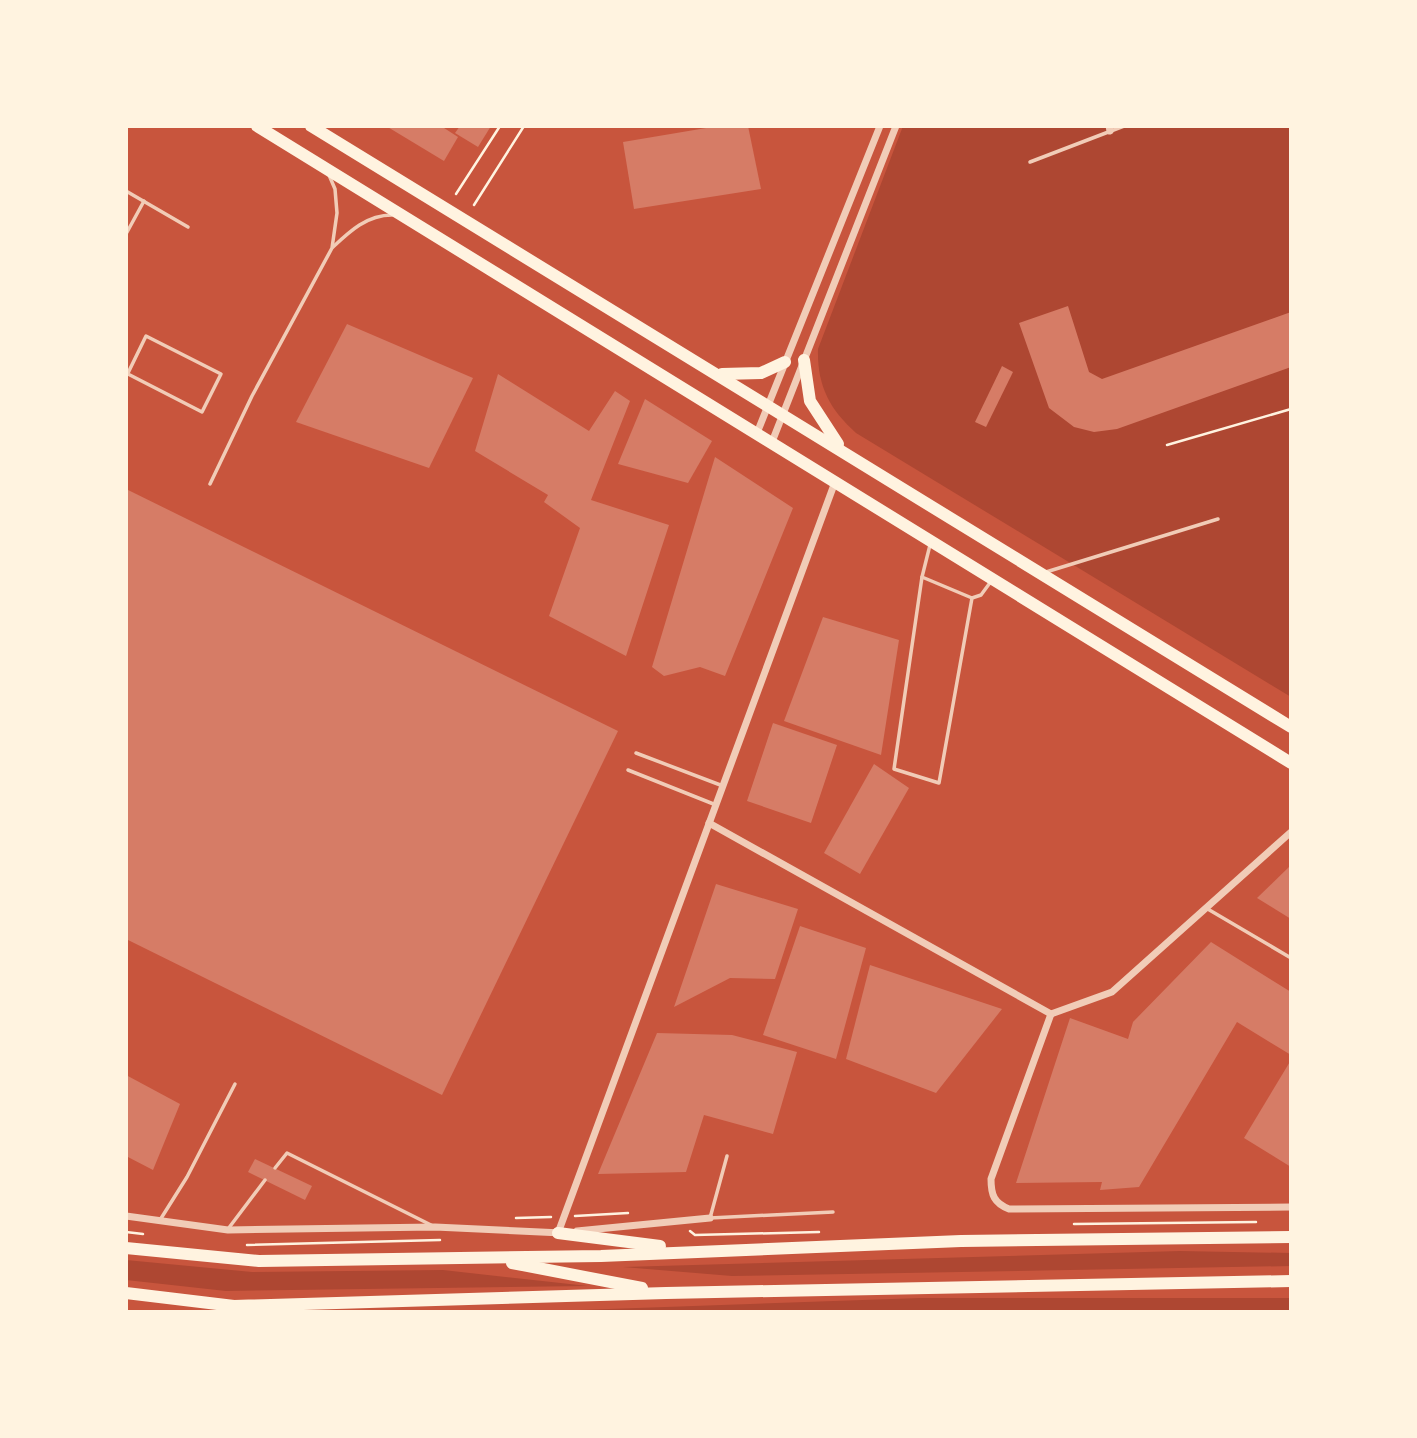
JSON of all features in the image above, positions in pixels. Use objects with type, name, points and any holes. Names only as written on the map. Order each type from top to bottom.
[{"type":"main road","points":[[257,126],[1291,763]]},
{"type":"main road","points":[[311,126],[1291,727]]},
{"type":"main road","points":[[804,360],[810,401],[825,429],[845,452]]},
{"type":"main road","points":[[717,373],[754,375],[785,362]]},
{"type":"main road","points":[[558,1233],[688,1250]]},
{"type":"main road","points":[[126,1248],[259,1261],[486,1259],[961,1241],[1291,1237]]},
{"type":"main road","points":[[486,1259],[666,1293]]},
{"type":"main road","points":[[126,1293],[234,1306],[666,1293],[1291,1281]]},
{"type":"street","points":[[757,433],[880,126]]},
{"type":"street","points":[[772,442],[896,126]]},
{"type":"street","points":[[558,1233],[835,481]]},
{"type":"street","points":[[709,823],[1051,1014],[1112,992],[1291,832]]},
{"type":"street","points":[[1051,1014],[990,1179],[992,1196],[998,1205],[1009,1209],[1291,1207]]},
{"type":"street","points":[[126,1216],[228,1230],[435,1227],[558,1233],[710,1218]]},
{"type":"lane","points":[[1030,162],[1110,128],[1124,126]]},
{"type":"lane","points":[[210,484],[252,396],[332,248],[336,227],[335,189],[325,168]]},
{"type":"lane","points":[[126,191],[188,227]]},
{"type":"lane","points":[[126,234],[144,201]]},
{"type":"lane","points":[[332,248],[353,228],[377,215],[402,215]]},
{"type":"lane","points":[[146,336],[221,374],[202,412],[127,373],[146,336]]},
{"type":"lane","points":[[1041,573],[1218,519]]},
{"type":"lane","points":[[931,541],[922,577],[894,769],[939,783],[972,598]]},
{"type":"lane","points":[[922,577],[972,598],[981,595],[993,579]]},
{"type":"lane","points":[[636,752],[723,786]]},
{"type":"lane","points":[[628,770],[716,805]]},
{"type":"lane","points":[[1206,908],[1291,958]]},
{"type":"lane","points":[[159,1222],[187,1177],[235,1084]]},
{"type":"lane","points":[[275,1168],[287,1153],[435,1227]]},
{"type":"lane","points":[[727,1156],[710,1218],[833,1212]]},
{"type":"lane","points":[[228,1230],[265,1180]]},
{"type":"path","points":[[456,194],[500,126]]},
{"type":"path","points":[[474,205],[524,126]]},
{"type":"path","points":[[1167,445],[1291,409]]},
{"type":"shaded area","points":[[903,126],[1291,126],[1291,697],[856,433],[832,405],[822,385],[818,349]]},
{"type":"shaded area","points":[[1180,1251],[1291,1253],[1291,1266],[732,1276],[623,1267]]},
{"type":"shaded area","points":[[126,1260],[252,1272],[443,1270],[588,1286],[226,1291],[126,1280]]},
{"type":"shaded area","points":[[920,1298],[1291,1298],[1291,1312],[524,1312]]},
{"type":"building","points":[[386,126],[441,126],[458,137],[444,161]]},
{"type":"building","points":[[460,126],[491,126],[478,147],[455,133]]},
{"type":"building","points":[[718,126],[748,126],[761,189],[634,209],[623,142]]},
{"type":"building","points":[[1068,306],[1089,372],[1102,379],[1291,312],[1291,367],[1117,429],[1094,432],[1074,427],[1049,408],[1019,323]]},
{"type":"building","points":[[347,324],[473,378],[429,468],[296,422]]},
{"type":"building","points":[[1002,366],[1013,372],[986,427],[975,422]]},
{"type":"building","points":[[498,374],[589,431],[615,391],[630,401],[591,500],[669,525],[626,656],[549,616],[580,528],[544,502],[548,495],[475,451]]},
{"type":"building","points":[[645,399],[712,441],[688,483],[618,464]]},
{"type":"building","points":[[715,457],[793,508],[725,676],[700,667],[664,676],[652,667]]},
{"type":"building","points":[[126,489],[618,731],[442,1095],[126,939]]},
{"type":"building","points":[[823,617],[899,640],[881,755],[784,721]]},
{"type":"building","points":[[773,723],[837,745],[811,823],[747,801]]},
{"type":"building","points":[[874,764],[909,788],[860,874],[824,853]]},
{"type":"building","points":[[1291,865],[1291,919],[1257,898]]},
{"type":"building","points":[[716,884],[798,909],[775,979],[730,978],[674,1007]]},
{"type":"building","points":[[800,926],[866,948],[836,1059],[763,1035]]},
{"type":"building","points":[[1211,942],[1291,992],[1291,1055],[1237,1022],[1139,1187],[1100,1190],[1102,1182],[1016,1183],[1070,1018],[1128,1039],[1133,1022]]},
{"type":"building","points":[[870,965],[1002,1009],[936,1093],[846,1059]]},
{"type":"building","points":[[657,1033],[732,1035],[797,1052],[773,1134],[704,1115],[686,1172],[598,1174]]},
{"type":"building","points":[[1291,1060],[1291,1167],[1244,1138]]},
{"type":"building","points":[[126,1075],[180,1104],[153,1170],[126,1156]]},
{"type":"building","points":[[255,1159],[312,1186],[305,1200],[248,1172]]}]
